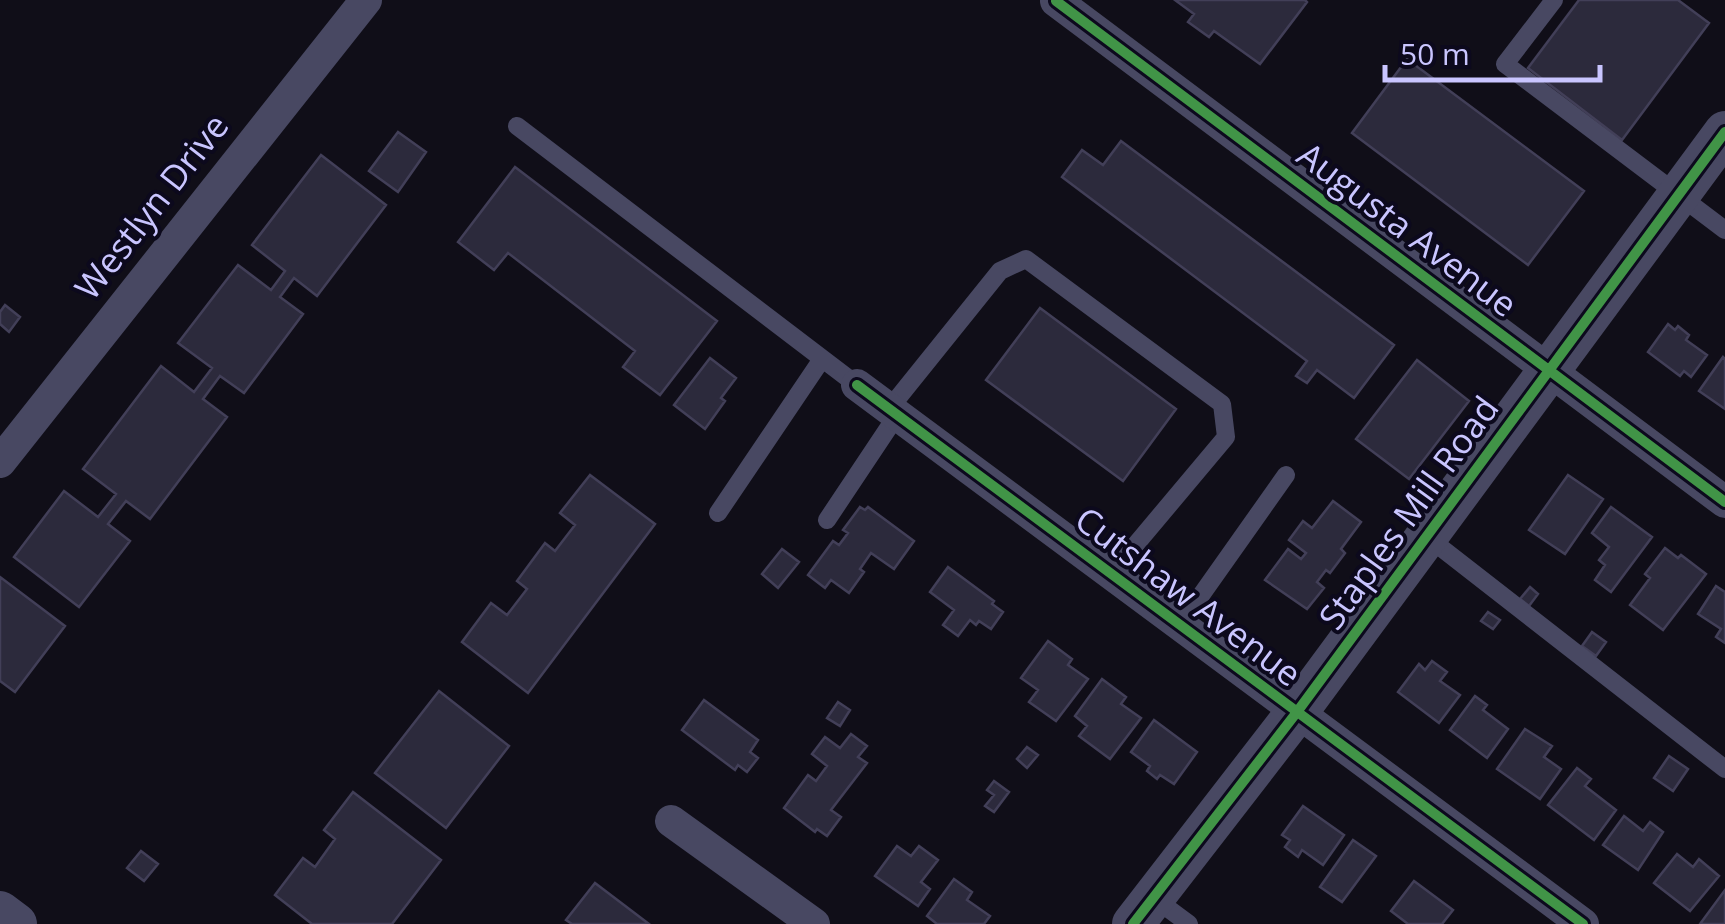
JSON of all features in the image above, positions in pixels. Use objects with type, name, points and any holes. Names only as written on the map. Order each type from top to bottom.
[{"type":"street","name":"Westlyn Drive","points":[[0,462],[366,0]]},
{"type":"street","name":"Augusta Avenue","points":[[1056,1],[1725,502]]},
{"type":"street","name":"Staples Mill Road","points":[[1144,911],[1297,712],[1725,132]]},
{"type":"street","name":"Cutshaw Avenue","points":[[857,385],[1582,924]]},
{"type":"street","points":[[670,821],[814,924]]},
{"type":"street","points":[[0,912],[16,924]]},
{"type":"lane","points":[[1554,0],[1505,64],[1725,230]]},
{"type":"lane","points":[[517,126],[857,385]]},
{"type":"lane","points":[[827,520],[893,412],[1000,272],[1026,258],[1222,404],[1226,437],[1111,574]]},
{"type":"lane","points":[[718,513],[822,359]]},
{"type":"lane","points":[[1180,625],[1286,475]]},
{"type":"lane","points":[[1426,536],[1725,769]]},
{"type":"lane","points":[[1144,911],[1189,924]]},
{"type":"building","points":[[1175,0],[1307,2],[1260,64],[1214,31],[1209,37],[1188,22],[1194,14]]},
{"type":"building","points":[[1579,0],[1678,0],[1709,23],[1622,140],[1528,68]]},
{"type":"building","points":[[1407,59],[1584,191],[1528,265],[1352,133]]},
{"type":"building","points":[[398,132],[426,152],[398,192],[369,171]]},
{"type":"building","points":[[1121,141],[1394,345],[1354,398],[1317,370],[1307,383],[1296,376],[1307,361],[1062,177],[1082,150],[1103,165]]},
{"type":"building","points":[[321,155],[386,205],[317,296],[294,278],[280,297],[303,314],[244,393],[220,376],[203,399],[227,417],[150,519],[126,501],[108,524],[130,541],[79,607],[14,557],[64,491],[98,517],[116,494],[83,469],[161,366],[194,392],[212,368],[178,343],[238,265],[271,290],[285,271],[252,245]]},
{"type":"building","points":[[515,167],[717,321],[660,395],[623,367],[635,351],[508,253],[494,270],[458,242]]},
{"type":"building","points":[[5,305],[20,317],[9,332],[0,324],[0,312]]},
{"type":"building","points":[[1040,308],[1176,409],[1123,481],[986,380]]},
{"type":"building","points":[[1668,324],[1675,330],[1678,326],[1689,335],[1686,340],[1707,355],[1691,377],[1684,371],[1680,376],[1648,352]]},
{"type":"building","points":[[710,358],[736,378],[705,429],[674,405]]},
{"type":"building","points":[[1725,359],[1725,409],[1699,391]]},
{"type":"building","points":[[1417,360],[1469,401],[1409,479],[1356,439]]},
{"type":"building","points":[[590,475],[655,524],[528,693],[462,642],[491,603],[507,615],[527,589],[517,581],[545,543],[555,551],[575,525],[560,513]]},
{"type":"building","points":[[1568,475],[1603,499],[1565,554],[1529,530]]},
{"type":"building","points":[[1333,501],[1361,522],[1341,549],[1345,553],[1330,573],[1326,570],[1317,582],[1324,588],[1307,609],[1265,580],[1288,549],[1301,559],[1306,553],[1289,540],[1303,521],[1312,528]]},
{"type":"building","points":[[860,507],[868,507],[914,541],[894,569],[871,553],[860,569],[864,572],[849,593],[831,580],[825,588],[808,575],[833,541],[839,545],[848,533],[843,530]]},
{"type":"building","points":[[1611,507],[1652,537],[1611,592],[1595,580],[1605,565],[1599,560],[1609,547],[1592,533]]},
{"type":"building","points":[[1665,548],[1706,574],[1663,630],[1630,605],[1650,578],[1645,574]]},
{"type":"building","points":[[782,549],[799,562],[778,588],[762,574]]},
{"type":"building","points":[[948,567],[1003,612],[991,629],[970,620],[958,636],[943,625],[954,610],[930,592]]},
{"type":"building","points":[[0,577],[65,626],[15,692],[0,681]]},
{"type":"building","points":[[1716,586],[1725,592],[1725,643],[1716,637],[1721,629],[1698,614]]},
{"type":"building","points":[[1530,587],[1538,594],[1529,606],[1520,599]]},
{"type":"building","points":[[1488,612],[1500,620],[1493,629],[1481,621]]},
{"type":"building","points":[[1592,632],[1606,642],[1596,656],[1582,646]]},
{"type":"building","points":[[1048,641],[1072,659],[1068,665],[1088,679],[1056,721],[1029,702],[1038,690],[1021,678]]},
{"type":"building","points":[[1432,661],[1447,672],[1440,681],[1460,695],[1439,723],[1398,692],[1419,664],[1425,670]]},
{"type":"building","points":[[1102,679],[1126,697],[1121,704],[1141,718],[1110,759],[1079,736],[1087,726],[1075,716]]},
{"type":"building","points":[[439,691],[509,746],[446,828],[375,773]]},
{"type":"building","points":[[1475,696],[1487,705],[1483,710],[1508,729],[1487,758],[1450,730]]},
{"type":"building","points":[[704,700],[758,740],[750,752],[758,758],[747,772],[738,765],[735,770],[682,730]]},
{"type":"building","points":[[838,702],[850,710],[840,726],[827,718]]},
{"type":"building","points":[[1154,720],[1197,752],[1174,784],[1160,775],[1157,779],[1147,771],[1150,766],[1131,752]]},
{"type":"building","points":[[1525,729],[1552,746],[1544,757],[1561,769],[1540,799],[1497,769]]},
{"type":"building","points":[[851,734],[867,746],[858,757],[867,763],[831,810],[841,817],[827,836],[817,829],[815,832],[784,808],[808,775],[816,781],[827,766],[812,754],[825,737],[840,748]]},
{"type":"building","points":[[1027,747],[1038,755],[1027,768],[1017,759]]},
{"type":"building","points":[[1669,756],[1688,769],[1673,791],[1654,778]]},
{"type":"building","points":[[1577,768],[1591,779],[1585,786],[1616,810],[1594,840],[1548,805]]},
{"type":"building","points":[[994,781],[1009,792],[994,812],[985,806],[994,795],[987,790]]},
{"type":"building","points":[[353,792],[441,860],[392,924],[312,924],[275,895],[303,858],[315,867],[335,839],[324,830]]},
{"type":"building","points":[[1303,806],[1344,835],[1323,865],[1302,850],[1298,857],[1285,847],[1290,840],[1282,835]]},
{"type":"building","points":[[1624,816],[1643,831],[1650,822],[1663,832],[1638,870],[1603,845]]},
{"type":"building","points":[[1353,840],[1376,856],[1342,902],[1320,887]]},
{"type":"building","points":[[897,846],[911,856],[919,846],[938,860],[921,882],[930,889],[918,906],[875,876]]},
{"type":"building","points":[[141,851],[158,864],[144,881],[127,868]]},
{"type":"building","points":[[1677,854],[1693,867],[1699,859],[1719,876],[1690,911],[1654,883]]},
{"type":"building","points":[[954,879],[972,892],[967,900],[990,916],[984,924],[937,924],[927,916]]},
{"type":"building","points":[[1414,881],[1453,910],[1442,924],[1408,924],[1391,911]]},
{"type":"building","points":[[595,883],[649,924],[572,924],[566,920]]},
{"type":"building","points":[[1725,890],[1725,924],[1700,924]]},
{"type":"cycle path","points":[[1056,1],[1725,502]]},
{"type":"cycle path","points":[[1133,924],[1297,712],[1725,132]]},
{"type":"cycle path","points":[[857,385],[1583,924]]}]
